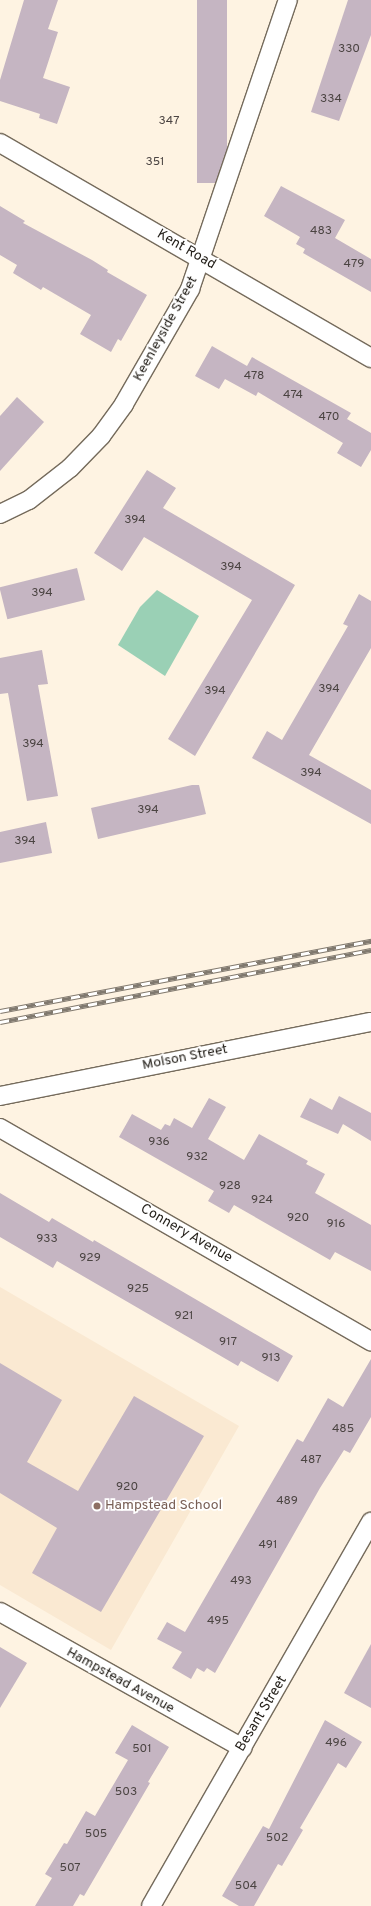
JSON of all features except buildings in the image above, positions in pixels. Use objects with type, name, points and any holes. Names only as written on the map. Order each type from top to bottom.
[{"type":"street","name":"Keenleyside Street","points":[[0,514],[29,500],[70,468],[101,436],[124,404],[160,343],[190,289],[202,260],[288,0]]},
{"type":"street","name":"Kent Road","points":[[0,143],[371,358]]},
{"type":"street","name":"Molson Street","points":[[0,1096],[369,1024]]},
{"type":"street","name":"Connery Avenue","points":[[0,1128],[371,1341]]},
{"type":"street","name":"Besant Street","points":[[151,1906],[371,1522]]},
{"type":"street","name":"Hampstead Avenue","points":[[0,1612],[242,1748]]},
{"type":"shaded area","name":"Hampstead School","points":[[0,1287],[239,1426],[111,1650],[0,1585]]},
{"type":"green space","points":[[157,590],[199,616],[165,676],[118,645],[140,607]]},
{"type":"railway","points":[[0,1011],[371,941]]},
{"type":"railway","points":[[0,1022],[371,950]]},
{"type":"place","name":"Hampstead School","points":[[97,1506]]}]
